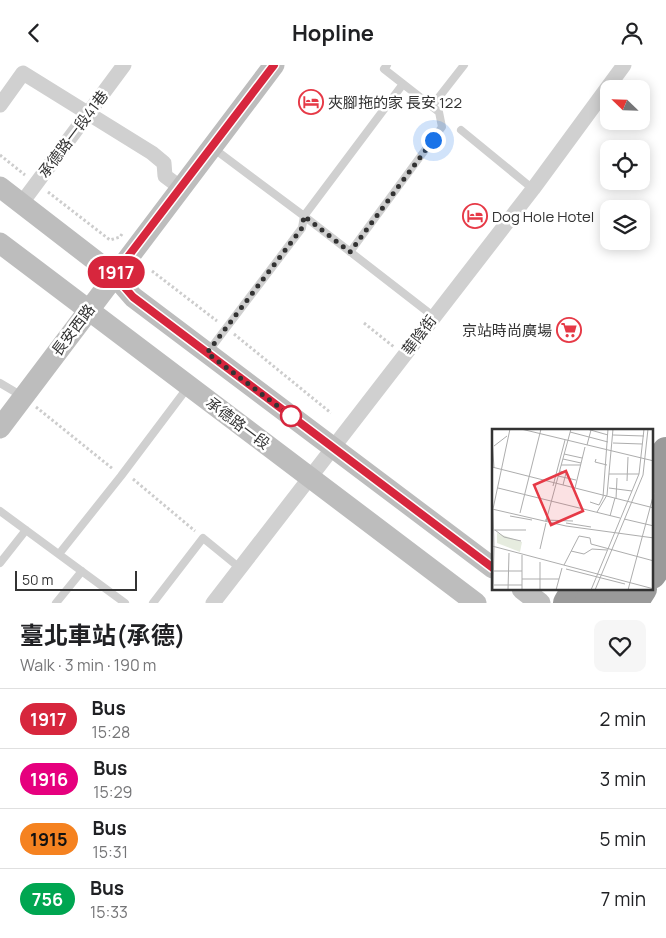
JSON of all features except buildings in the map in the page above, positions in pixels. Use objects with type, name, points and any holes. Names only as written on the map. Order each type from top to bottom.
[{"type":"highway","points":[[654,469],[666,451]]},
{"type":"highway","points":[[654,499],[666,481]]},
{"type":"highway","points":[[654,537],[666,519]]},
{"type":"highway","points":[[654,572],[666,555]]},
{"type":"highway","points":[[567,603],[574,591]]},
{"type":"highway","points":[[588,603],[596,591]]},
{"type":"highway","points":[[612,603],[619,591]]},
{"type":"highway","points":[[634,603],[642,591]]},
{"type":"main road","name":"長安西路","points":[[0,428],[274,65]]},
{"type":"main road","points":[[0,187],[114,275],[133,297],[492,567]]},
{"type":"main road","name":"承德路一段","points":[[0,243],[476,603]]},
{"type":"main road","points":[[654,484],[666,465]]},
{"type":"main road","points":[[654,583],[666,565]]},
{"type":"main road","points":[[525,591],[540,603]]},
{"type":"main road","points":[[577,603],[585,591]]},
{"type":"main road","points":[[641,603],[649,591]]},
{"type":"street","name":"承德路一段41巷","points":[[21,204],[124,65]]},
{"type":"street","name":"華陰街","points":[[213,603],[312,478],[433,316],[533,189],[624,65]]},
{"type":"street","points":[[0,105],[23,73],[152,153],[164,163],[165,176],[181,188]]},
{"type":"lane","points":[[436,109],[464,65]]},
{"type":"lane","points":[[350,252],[442,127],[436,109],[403,84],[386,67]]},
{"type":"lane","points":[[207,353],[302,228],[304,216],[403,84]]},
{"type":"lane","points":[[460,130],[533,189]]},
{"type":"lane","points":[[212,147],[433,316]]},
{"type":"lane","points":[[0,383],[24,397]]},
{"type":"lane","points":[[59,554],[123,474],[190,385]]},
{"type":"lane","points":[[0,511],[125,603]]},
{"type":"lane","points":[[0,563],[26,530]]},
{"type":"lane","points":[[154,603],[203,538],[241,569]]},
{"type":"lane","points":[[56,603],[82,571]]},
{"type":"path","points":[[0,155],[110,240],[120,237]]},
{"type":"path","points":[[152,271],[331,413]]},
{"type":"path","points":[[364,323],[404,355]]},
{"type":"path","points":[[24,397],[203,538]]},
{"type":"bus line","name":"1917","points":[[274,65],[114,275],[133,297],[492,567]]},
{"type":"place","name":"夾腳拖的家 長安 122","points":[[311,102]]},
{"type":"place","name":"Dog Hole Hotel","points":[[475,216]]},
{"type":"place","name":"京站時尚廣場","points":[[569,330]]},
{"type":"route","points":[[291,416],[207,353],[302,228],[304,216],[350,252],[433,140]]}]
